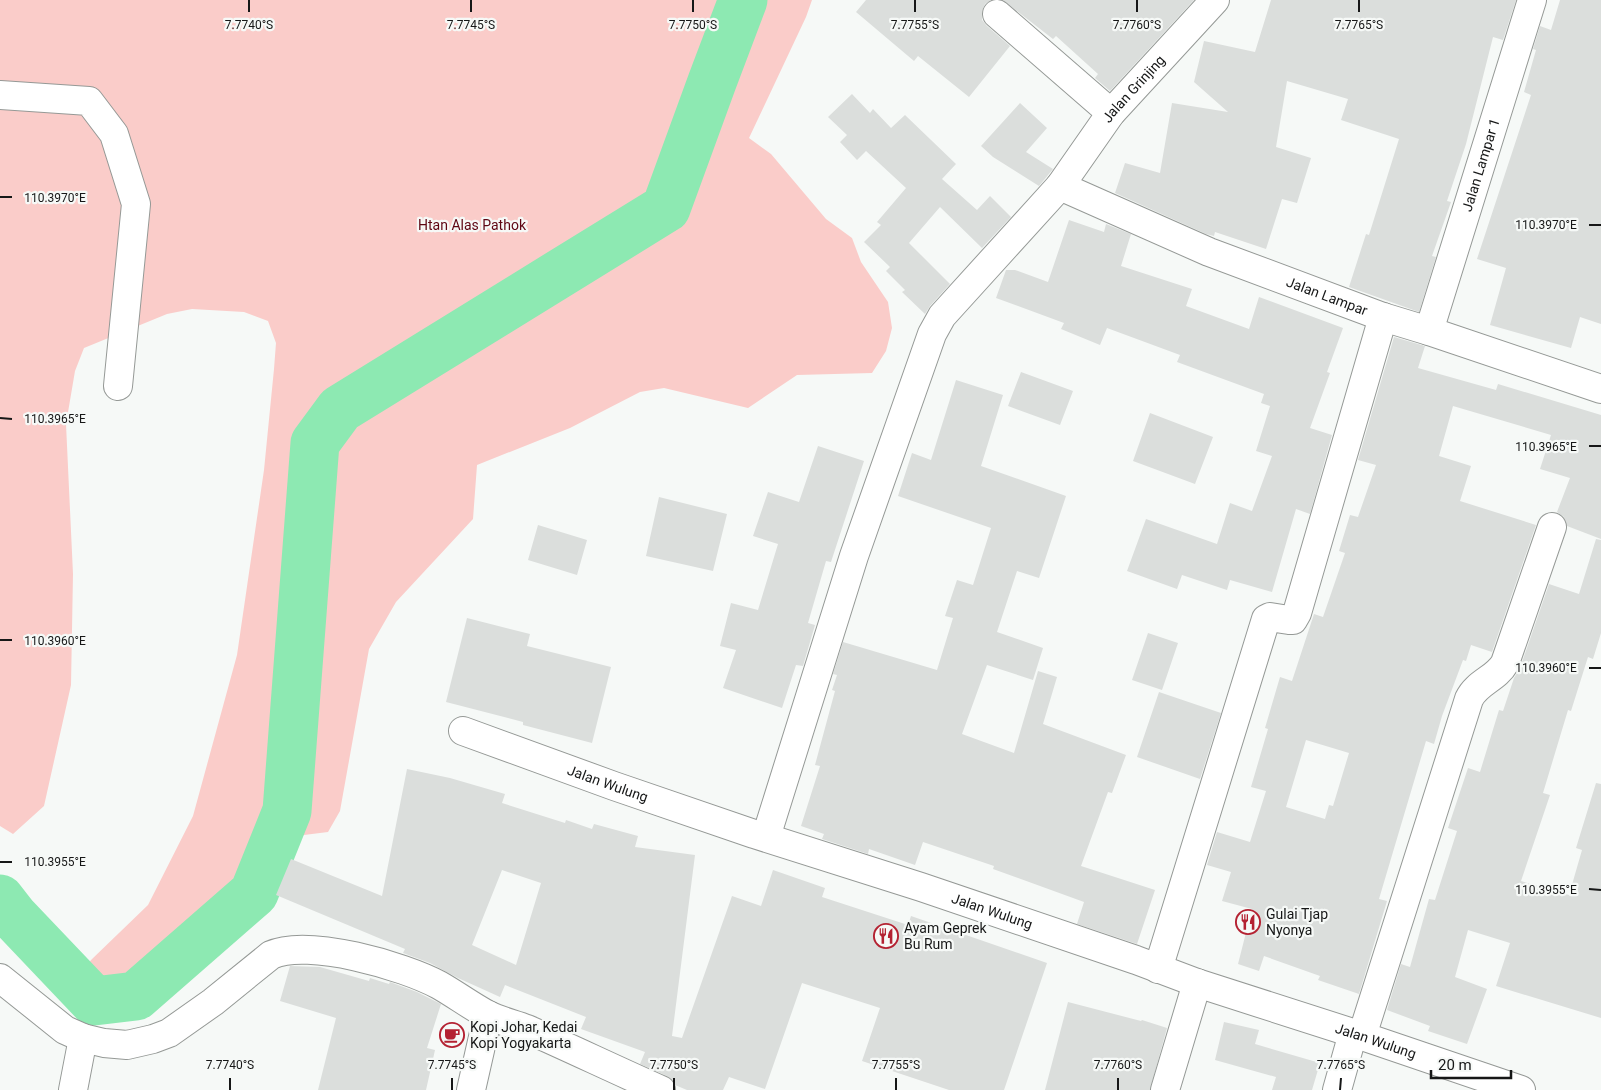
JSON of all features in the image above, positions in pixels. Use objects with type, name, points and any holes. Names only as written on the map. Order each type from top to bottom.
[{"type":"street","name":"Jalan Grinjing","points":[[766,837],[854,556],[932,334],[942,316],[1060,186],[1111,113],[1215,0]]},
{"type":"street","name":"Jalan Lampar 1","points":[[1429,331],[1532,0]]},
{"type":"street","points":[[997,14],[1111,113]]},
{"type":"street","points":[[0,95],[89,101],[114,134],[136,204],[118,386]]},
{"type":"street","name":"Jalan Lampar","points":[[1060,186],[1209,252],[1383,317],[1601,389]]},
{"type":"street","points":[[1158,969],[1266,619],[1270,616],[1294,620],[1297,613],[1383,317]]},
{"type":"street","points":[[1337,1090],[1469,699],[1473,690],[1496,674],[1505,663],[1552,527]]},
{"type":"street","name":"Jalan Wulung","points":[[463,731],[745,831],[920,886],[1136,960],[1197,984],[1357,1035],[1514,1089]]},
{"type":"street","points":[[0,978],[65,1030],[83,1038],[104,1043],[126,1045],[169,1033],[213,1002],[271,955],[296,950],[316,950],[394,966],[438,984],[488,1015],[524,1028],[661,1090]]},
{"type":"street","points":[[1165,1090],[1197,984]]},
{"type":"street","points":[[471,1090],[488,1015]]},
{"type":"street","points":[[73,1090],[83,1038]]},
{"type":"green space","name":"Htan Alas Pathok","points":[[0,0],[812,0],[806,17],[749,138],[771,154],[826,219],[852,238],[861,262],[888,302],[892,328],[886,351],[872,373],[797,375],[748,408],[664,388],[640,392],[570,428],[477,465],[473,519],[396,602],[369,649],[340,811],[328,832],[304,835],[282,844],[239,915],[117,1013],[91,1018],[69,1009],[77,981],[91,960],[148,905],[193,816],[237,655],[264,470],[276,343],[268,321],[244,312],[192,309],[167,314],[84,348],[75,371],[66,424],[73,574],[71,685],[44,806],[13,834],[0,826]]},
{"type":"building","points":[[866,0],[991,0],[985,4],[982,11],[982,20],[1010,46],[969,97],[918,56],[914,61],[856,12]]},
{"type":"building","points":[[1003,0],[1194,0],[1110,91],[1095,78],[1098,74],[1056,36],[1053,39]]},
{"type":"building","points":[[1271,0],[1516,0],[1503,40],[1493,37],[1466,144],[1447,201],[1451,202],[1432,256],[1436,257],[1419,312],[1349,287],[1366,234],[1369,235],[1399,139],[1341,120],[1348,99],[1287,81],[1276,147],[1311,158],[1297,203],[1282,199],[1266,249],[1215,232],[1214,236],[1206,234],[1115,193],[1125,163],[1160,173],[1172,103],[1228,112],[1194,82],[1204,41],[1255,52]]},
{"type":"building","points":[[1560,0],[1601,0],[1601,324],[1580,317],[1571,348],[1490,325],[1506,268],[1477,259],[1531,95],[1524,92],[1536,50],[1533,49],[1540,26],[1551,30]]},
{"type":"building","points":[[852,94],[870,113],[873,109],[891,128],[905,115],[956,164],[942,179],[977,210],[990,196],[1011,217],[982,248],[940,207],[909,243],[950,284],[925,314],[902,292],[905,290],[886,271],[890,267],[864,242],[881,225],[877,222],[906,188],[866,151],[857,160],[840,142],[847,135],[828,117]]},
{"type":"building","points":[[1020,103],[1047,128],[1026,152],[1053,169],[1039,186],[993,157],[981,146]]},
{"type":"building","points":[[1069,220],[1104,232],[1106,224],[1131,234],[1121,266],[1192,289],[1186,306],[1249,329],[1259,297],[1343,328],[1327,372],[1330,373],[1310,428],[1332,435],[1310,514],[1296,509],[1272,592],[1230,580],[1227,590],[1182,575],[1177,589],[1127,571],[1146,519],[1217,544],[1230,503],[1252,511],[1272,456],[1256,451],[1270,406],[1261,403],[1264,394],[1177,362],[1180,355],[1107,328],[1100,345],[1061,329],[1064,323],[996,298],[1006,270],[1015,270],[1048,282]]},
{"type":"building","points":[[1394,337],[1425,346],[1418,368],[1496,390],[1498,384],[1601,415],[1601,539],[1567,526],[1564,517],[1557,512],[1570,478],[1540,469],[1551,435],[1453,406],[1439,456],[1471,466],[1460,501],[1536,525],[1492,652],[1471,645],[1466,661],[1463,660],[1442,716],[1434,744],[1426,741],[1379,899],[1387,901],[1359,994],[1318,980],[1320,976],[1264,956],[1259,971],[1238,964],[1252,909],[1222,901],[1231,872],[1207,865],[1217,832],[1250,842],[1266,791],[1251,787],[1268,729],[1265,728],[1280,677],[1292,681],[1314,614],[1323,617],[1345,553],[1339,551],[1350,515],[1358,517],[1376,465],[1358,460]],"holes":[[[1306,740],[1349,753],[1333,806],[1329,805],[1325,819],[1286,807]]]},
{"type":"building","points":[[1021,372],[1073,391],[1060,425],[1008,406]]},
{"type":"building","points":[[956,380],[1003,395],[981,466],[1066,496],[1039,578],[1017,571],[997,632],[1043,648],[1033,680],[987,665],[962,734],[1014,753],[1038,671],[1057,677],[1043,724],[1126,755],[1112,793],[1108,792],[1081,866],[1155,890],[1137,944],[1077,924],[1084,902],[993,869],[994,866],[923,842],[915,865],[869,849],[868,854],[822,839],[824,834],[801,826],[820,766],[815,765],[835,691],[832,690],[837,675],[833,674],[843,642],[937,670],[953,618],[945,616],[957,580],[973,585],[991,528],[898,496],[912,453],[931,460]]},
{"type":"building","points":[[1150,413],[1213,437],[1195,484],[1133,461]]},
{"type":"building","points":[[818,446],[864,461],[831,562],[826,561],[808,623],[815,625],[803,666],[796,665],[782,708],[723,688],[736,650],[720,646],[731,603],[758,610],[778,544],[753,536],[768,492],[799,502]]},
{"type":"building","points":[[659,497],[727,514],[713,571],[646,556]]},
{"type":"building","points":[[538,525],[587,540],[577,575],[528,560]]},
{"type":"building","points":[[1596,539],[1601,540],[1601,633],[1593,659],[1588,657],[1571,711],[1568,710],[1543,793],[1550,795],[1521,881],[1569,895],[1582,850],[1576,848],[1596,783],[1601,784],[1601,1018],[1496,986],[1510,943],[1468,930],[1455,977],[1487,989],[1467,1044],[1428,1031],[1430,1026],[1387,1010],[1401,964],[1410,967],[1429,899],[1435,900],[1457,831],[1448,828],[1468,768],[1480,772],[1499,710],[1503,711],[1549,584],[1579,594]]},
{"type":"building","points":[[467,618],[530,634],[527,646],[611,667],[592,743],[523,725],[523,722],[446,702]]},
{"type":"building","points":[[1148,633],[1178,643],[1162,690],[1132,680]]},
{"type":"building","points":[[1159,692],[1221,713],[1200,779],[1137,757]]},
{"type":"building","points":[[407,769],[450,778],[505,794],[502,803],[565,823],[566,820],[592,829],[594,824],[638,836],[635,847],[695,855],[672,1036],[682,1038],[732,896],[761,906],[773,870],[825,888],[822,897],[908,925],[911,916],[1047,963],[1004,1090],[949,1090],[862,1061],[880,1008],[802,983],[765,1089],[729,1077],[723,1090],[687,1090],[675,1085],[673,1080],[667,1076],[640,1064],[645,1052],[581,1029],[586,1017],[505,985],[500,997],[430,963],[403,953],[405,949],[276,895],[291,859],[382,896]],"holes":[[[502,870],[541,883],[516,965],[472,945]]]},
{"type":"building","points":[[290,966],[320,967],[369,981],[370,978],[389,984],[390,982],[417,992],[441,1004],[427,1048],[435,1050],[426,1090],[318,1090],[336,1018],[280,1001]]},
{"type":"building","points":[[1068,1002],[1167,1028],[1150,1090],[1045,1090]]},
{"type":"building","points":[[1224,1022],[1259,1030],[1255,1044],[1320,1063],[1312,1090],[1272,1090],[1276,1077],[1215,1060]]},
{"type":"waterway","points":[[0,899],[14,917],[94,1001],[136,996],[254,893],[287,811],[315,443],[340,409],[666,208],[743,0]]},
{"type":"place","name":"Gulai Tjap Nyonya","points":[[1248,922]]},
{"type":"place","name":"Ayam Geprek Bu Rum","points":[[886,936]]},
{"type":"place","name":"Kopi Johar, Kedai Kopi Yogyakarta","points":[[452,1035]]}]
